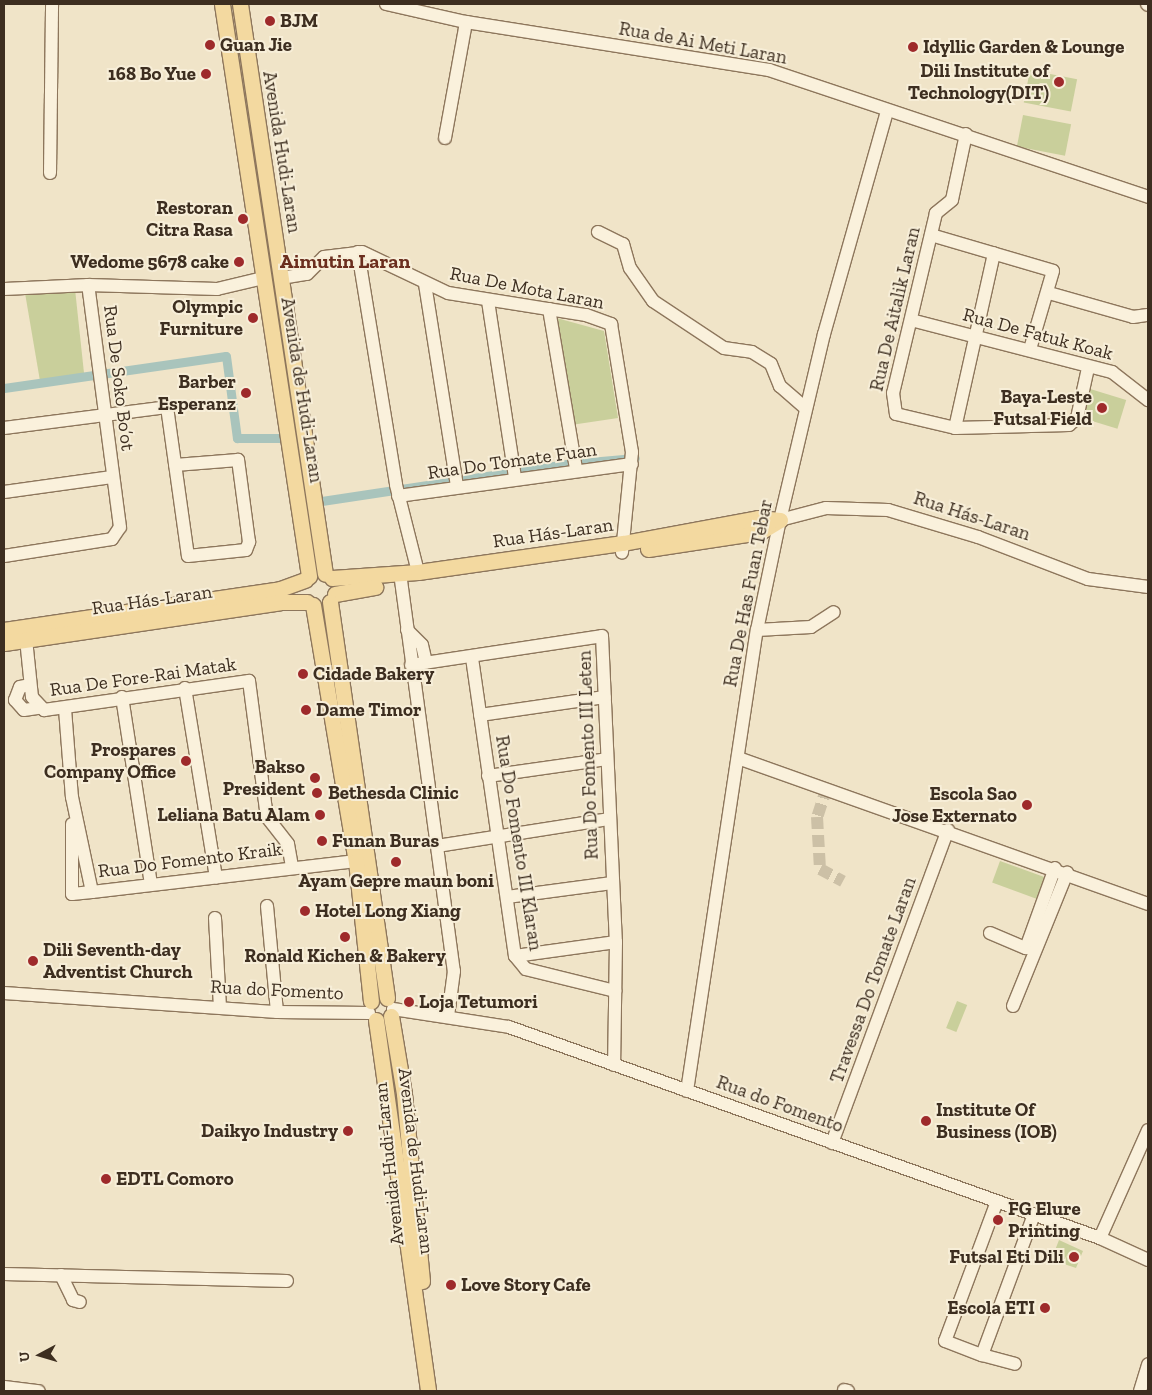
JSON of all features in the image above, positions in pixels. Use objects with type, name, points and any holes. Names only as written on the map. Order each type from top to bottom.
[{"type":"main road","name":"Avenida de Hudi-Laran","points":[[222,4],[307,578],[302,592],[310,604]]},
{"type":"main road","name":"Avenida Hudi-Laran","points":[[240,4],[281,278],[333,598],[381,1010],[397,1095]]},
{"type":"main road","name":"Rua Hás-Laran","points":[[4,630],[33,634],[280,602],[310,604],[401,579],[418,572],[760,532],[780,520]]},
{"type":"main road","name":"Rua Hás-Laran","points":[[4,643],[33,634],[280,589],[307,578],[328,576],[401,579],[623,548]]},
{"type":"main road","points":[[310,604],[381,1010]]},
{"type":"main road","name":"Avenida de Hudi-Laran","points":[[397,1095],[416,1306],[428,1391]]},
{"type":"street","points":[[50,173],[52,4]]},
{"type":"street","name":"Rua de Ai Meti Laran","points":[[386,4],[466,22],[769,70],[887,110],[966,134],[1148,197]]},
{"type":"street","points":[[445,138],[466,22]]},
{"type":"street","name":"Rua De Has Fuan Tebar","points":[[687,1091],[758,630],[780,520],[805,408],[887,110]]},
{"type":"street","name":"Rua De Aitalik Laran","points":[[966,134],[952,200],[936,213],[893,393],[896,414],[955,428],[1070,425],[1077,418],[1088,368]]},
{"type":"street","points":[[598,232],[623,244],[630,268],[653,301],[724,348],[752,352],[771,364],[780,386],[805,408]]},
{"type":"street","points":[[931,235],[1050,268],[1054,276],[1030,349]]},
{"type":"street","points":[[281,278],[307,274],[324,256],[358,252],[397,490],[418,572]]},
{"type":"street","name":"Rua De Mota Laran","points":[[358,252],[425,284],[488,301],[549,309],[610,324],[632,458],[623,548]]},
{"type":"street","points":[[955,428],[973,335],[994,254]]},
{"type":"street","name":"Rua De Soko Bo’ot","points":[[4,556],[112,539],[120,527],[112,477],[102,375],[88,285],[217,289],[263,278]]},
{"type":"street","points":[[425,284],[455,481]]},
{"type":"street","points":[[4,289],[88,285]]},
{"type":"street","points":[[1048,293],[1133,317],[1148,316]]},
{"type":"street","points":[[488,301],[514,473]]},
{"type":"street","points":[[549,309],[575,464]]},
{"type":"street","name":"Rua De Fatuk Koak","points":[[911,320],[1030,349],[1088,368],[1112,372],[1146,392]]},
{"type":"street","points":[[4,428],[167,407],[175,465],[188,556],[246,550],[250,542],[238,460],[175,465]]},
{"type":"street","name":"Rua Do Tomate Fuan","points":[[397,490],[575,464],[632,458]]},
{"type":"street","points":[[4,492],[112,477]]},
{"type":"street","name":"Rua Hás-Laran","points":[[780,520],[826,508],[888,510],[978,536],[1088,579],[1148,587]]},
{"type":"street","points":[[401,579],[411,665],[438,846],[454,971],[448,1016]]},
{"type":"street","points":[[758,630],[811,627],[834,612]]},
{"type":"street","points":[[407,630],[422,645],[426,663]]},
{"type":"street","name":"Rua De Fore-Rai Matak","points":[[33,634],[30,686],[38,708],[65,708],[122,697],[249,681],[267,817],[288,844],[292,867]]},
{"type":"street","name":"Rua Do Fomento III Leten","points":[[411,665],[472,658],[602,636],[616,942],[614,1064]]},
{"type":"street","name":"Rua Do Fomento III Klaran","points":[[472,658],[515,956],[526,969],[615,992]]},
{"type":"street","points":[[185,688],[216,877]]},
{"type":"street","points":[[122,697],[151,885]]},
{"type":"street","points":[[480,715],[605,697]]},
{"type":"street","name":"Rua Do Fomento Kraik","points":[[65,708],[72,797],[92,892],[292,867],[356,861]]},
{"type":"street","points":[[738,758],[1061,870],[1148,904]]},
{"type":"street","points":[[488,776],[607,759]]},
{"type":"street","points":[[72,797],[72,894],[92,892]]},
{"type":"street","points":[[438,846],[610,819]]},
{"type":"street","name":"Travessa Do Tomate Laran","points":[[832,1143],[948,830]]},
{"type":"street","points":[[990,933],[1026,948],[1061,870]]},
{"type":"street","points":[[1013,1006],[1061,870]]},
{"type":"street","points":[[507,897],[612,883]]},
{"type":"street","points":[[268,906],[276,1012]]},
{"type":"street","points":[[215,918],[220,1007]]},
{"type":"street","points":[[515,956],[616,942]]},
{"type":"street","name":"Rua do Fomento","points":[[4,993],[276,1012],[381,1010],[448,1016],[509,1027],[996,1204],[1100,1238],[1148,1260]]},
{"type":"street","points":[[1100,1238],[1148,1130]]},
{"type":"street","points":[[996,1204],[944,1346],[1015,1364]]},
{"type":"street","points":[[982,1355],[1033,1217]]},
{"type":"street","points":[[4,1274],[287,1281]]},
{"type":"street","points":[[61,1276],[73,1300],[80,1302]]},
{"type":"street","points":[[1140,1391],[1148,1364]]},
{"type":"street","points":[[4,1387],[39,1391]]},
{"type":"green space","points":[[1030,70],[1077,79],[1071,112],[1024,102]]},
{"type":"green space","points":[[1023,115],[1071,124],[1065,156],[1017,146]]},
{"type":"green space","points":[[75,289],[84,373],[40,381],[25,293]]},
{"type":"green space","points":[[553,317],[604,331],[618,418],[571,425]]},
{"type":"green space","name":"Baya-Leste Futsal Field","points":[[1087,388],[1126,400],[1117,429],[1078,417]]},
{"type":"green space","points":[[1000,861],[1044,877],[1036,899],[992,883]]},
{"type":"green space","points":[[957,1001],[967,1005],[956,1032],[946,1028]]},
{"type":"green space","points":[[1059,1240],[1083,1251],[1076,1268],[1064,1264],[1067,1255],[1063,1262],[1052,1258]]},
{"type":"waterway","points":[[4,388],[226,356],[237,438],[290,438]]},
{"type":"waterway","points":[[315,502],[567,464],[635,458]]},
{"type":"tunnel","points":[[827,787],[817,817],[820,869],[843,881]]},
{"type":"place","name":"BJM","points":[[270,21]]},
{"type":"place","name":"Guan Jie","points":[[210,45]]},
{"type":"place","name":"Idyllic Garden & Lounge","points":[[913,47]]},
{"type":"place","name":"168 Bo Yue","points":[[206,74]]},
{"type":"place","name":"Dili Institute of Technology(DIT)","points":[[1059,82]]},
{"type":"place","name":"Restoran Citra Rasa","points":[[243,219]]},
{"type":"place","name":"Wedome 5678 cake","points":[[239,262]]},
{"type":"place","name":"Olympic Furniture","points":[[253,318]]},
{"type":"place","name":"Barber Esperanz","points":[[246,393]]},
{"type":"place","name":"Baya-Leste Futsal Field","points":[[1102,408]]},
{"type":"place","name":"Cidade Bakery","points":[[303,674]]},
{"type":"place","name":"Dame Timor","points":[[306,710]]},
{"type":"place","name":"Prospares Company Office","points":[[186,761]]},
{"type":"place","name":"Bakso President","points":[[315,778]]},
{"type":"place","name":"Bethesda Clinic","points":[[317,793]]},
{"type":"place","name":"Escola Sao Jose Externato","points":[[1027,805]]},
{"type":"place","name":"Leliana Batu Alam","points":[[320,815]]},
{"type":"place","name":"Funan Buras","points":[[322,841]]},
{"type":"place","name":"Ayam Gepre maun boni","points":[[396,862]]},
{"type":"place","name":"Hotel Long Xiang","points":[[305,911]]},
{"type":"place","name":"Ronald Kichen & Bakery","points":[[345,937]]},
{"type":"place","name":"Dili Seventh-day Adventist Church","points":[[33,961]]},
{"type":"place","name":"Loja Tetumori","points":[[409,1002]]},
{"type":"place","name":"Institute Of Business (IOB)","points":[[926,1121]]},
{"type":"place","name":"Daikyo Industry","points":[[348,1131]]},
{"type":"place","name":"EDTL Comoro","points":[[106,1179]]},
{"type":"place","name":"FG Elure Printing","points":[[998,1220]]},
{"type":"place","name":"Futsal Eti Dili","points":[[1074,1257]]},
{"type":"place","name":"Love Story Cafe","points":[[451,1285]]},
{"type":"place","name":"Escola ETI","points":[[1045,1308]]},
{"type":"district","name":"Aimutin Laran","points":[[345,261]]}]
